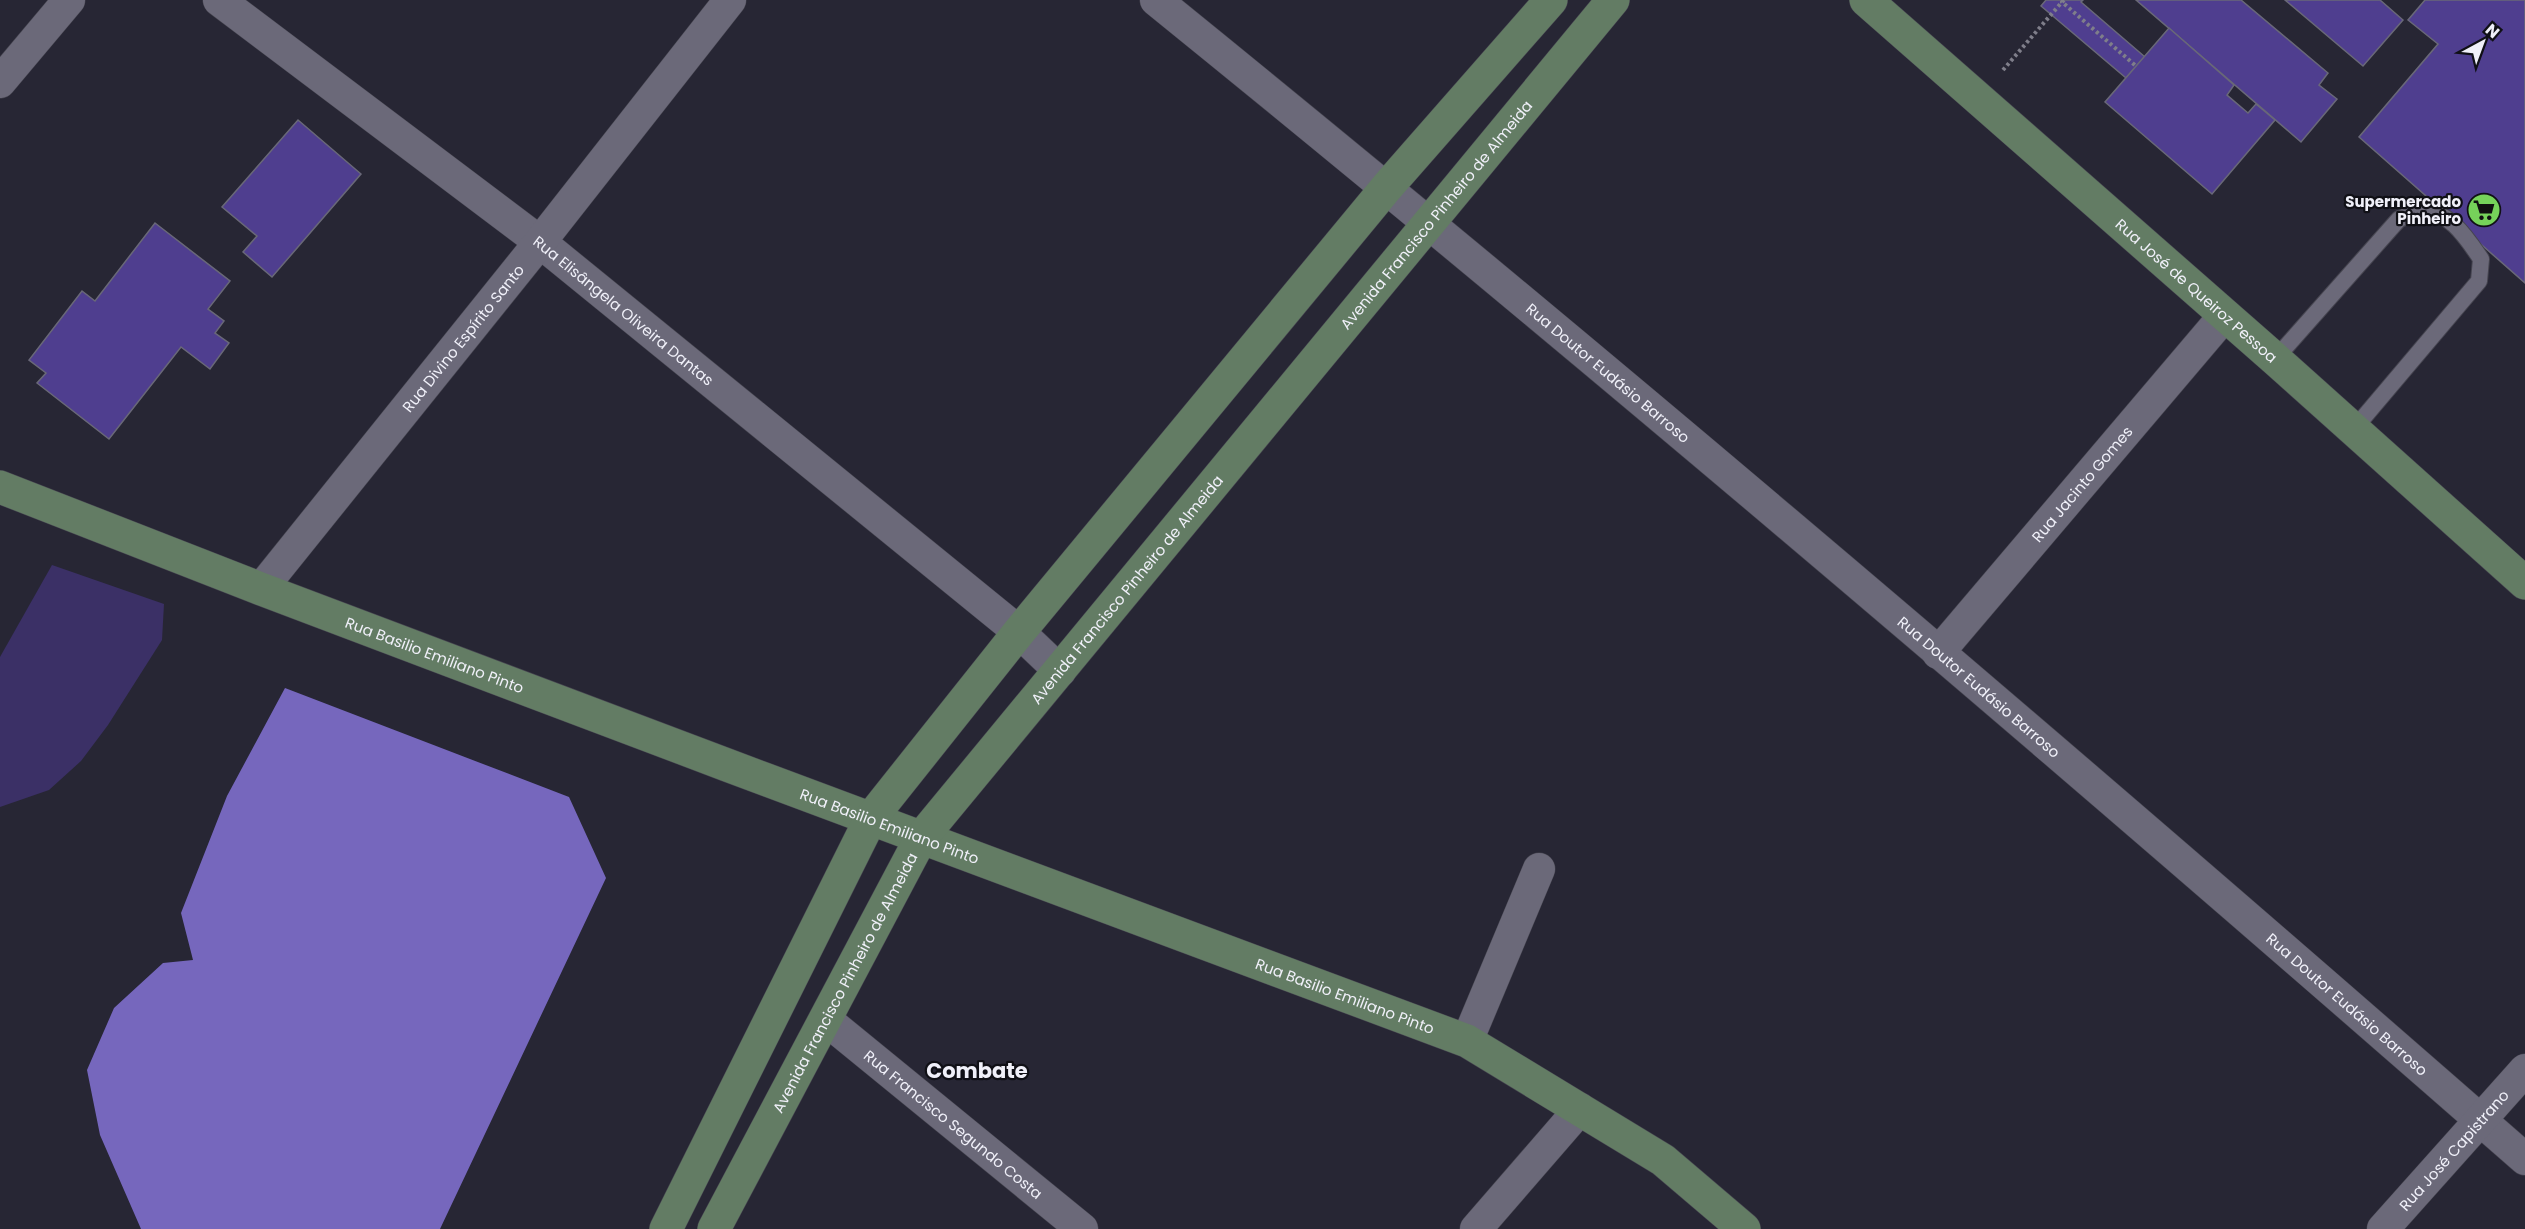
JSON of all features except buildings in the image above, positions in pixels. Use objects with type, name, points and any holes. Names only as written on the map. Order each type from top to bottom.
[{"type":"main road","points":[[666,1229],[871,818],[1019,632],[1387,187],[1551,0]]},
{"type":"main road","name":"Avenida Francisco Pinheiro de Almeida","points":[[714,1229],[921,838],[1613,0]]},
{"type":"main road","name":"Rua José de Queiroz Pessoa","points":[[1866,0],[2276,359],[2525,583]]},
{"type":"main road","name":"Rua Basilio Emiliano Pinto","points":[[0,487],[261,589],[1467,1041],[1663,1160],[1744,1229]]},
{"type":"main road","points":[[713,1136],[752,1158]]},
{"type":"street","points":[[0,82],[69,0]]},
{"type":"street","name":"Rua Elisângela Oliveira Dantas","points":[[219,0],[540,242],[1019,632],[1060,671]]},
{"type":"street","name":"Rua Divino Espírito Santo","points":[[261,589],[540,242],[730,0]]},
{"type":"street","points":[[1156,0],[1387,187]]},
{"type":"street","name":"Rua Doutor Eudásio Barroso","points":[[1387,187],[1938,653],[2525,1159]]},
{"type":"street","name":"Rua Jacinto Gomes","points":[[1938,653],[2225,315]]},
{"type":"street","points":[[1467,1041],[1539,869]]},
{"type":"street","name":"Rua Francisco Segundo Costa","points":[[825,1019],[1082,1229]]},
{"type":"street","name":"Rua José Capistrano","points":[[2383,1229],[2525,1070]]},
{"type":"street","points":[[1476,1229],[1580,1109]]},
{"type":"lane","points":[[2276,359],[2399,219],[2421,211],[2446,218],[2458,229],[2481,259],[2479,282],[2353,430]]},
{"type":"path","points":[[2003,70],[2063,1],[2136,66]]},
{"type":"shaded area","points":[[52,565],[164,604],[162,640],[108,725],[81,761],[49,790],[0,807],[0,657]]},
{"type":"shaded area","points":[[285,688],[569,797],[606,878],[440,1229],[141,1229],[100,1135],[87,1070],[114,1008],[163,963],[193,960],[181,913],[227,796]]},
{"type":"place","name":"Supermercado Pinheiro","points":[[2484,210]]},
{"type":"district","name":"Combate","points":[[977,1070]]}]
